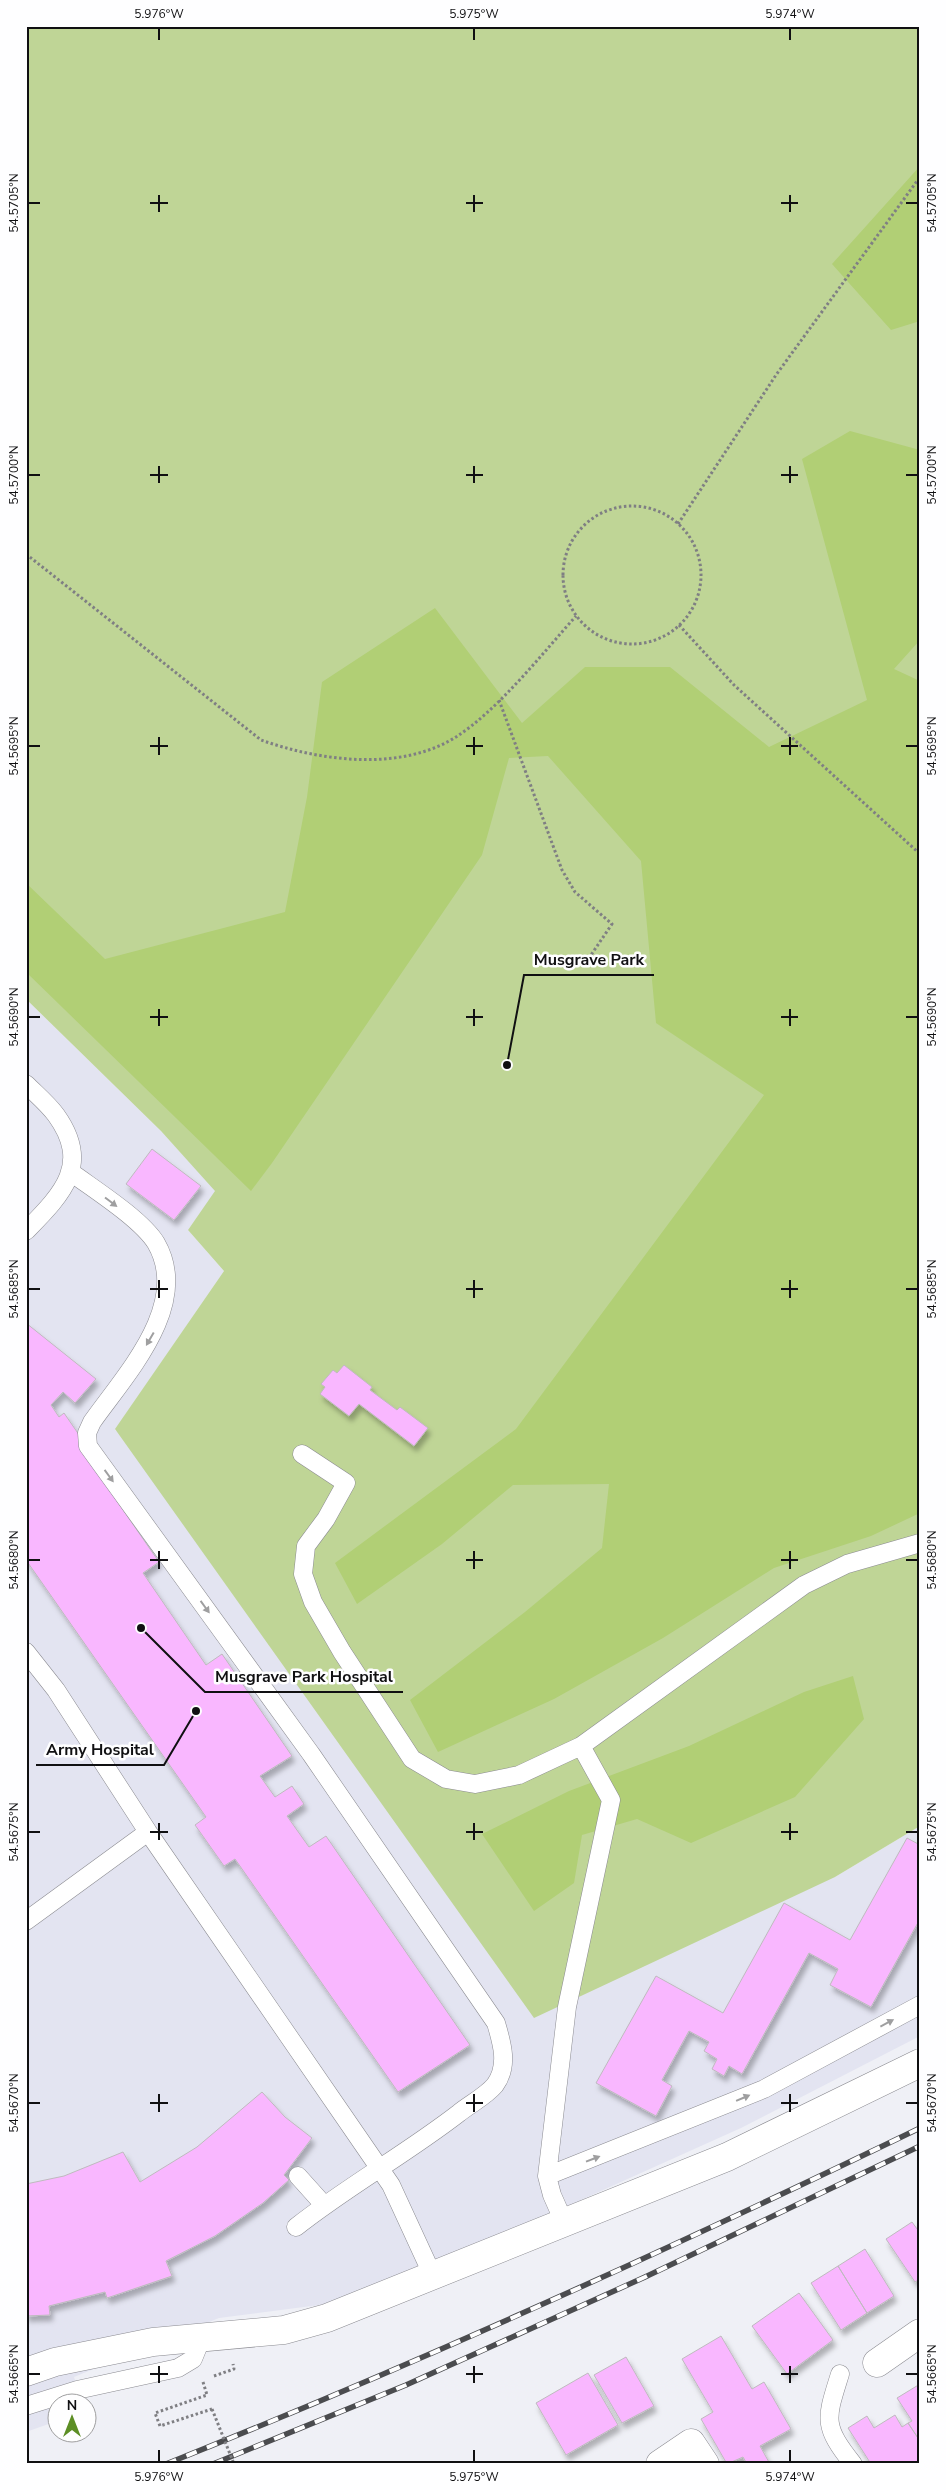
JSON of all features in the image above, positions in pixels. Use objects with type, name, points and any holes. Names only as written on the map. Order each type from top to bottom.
[{"type":"street","points":[[26,2372],[55,2362],[143,2344],[284,2330],[327,2318],[432,2274],[726,2157],[920,2063]]},
{"type":"street","points":[[877,2363],[920,2333]]},
{"type":"street","points":[[660,2464],[691,2443],[705,2464]]},
{"type":"lane","points":[[26,1084],[56,1115],[72,1144],[72,1173],[52,1205],[26,1231]]},
{"type":"lane","points":[[72,1173],[145,1230],[156,1243],[163,1261],[166,1281],[164,1306],[152,1338],[92,1422],[87,1433],[88,1446],[311,1754],[496,2023],[504,2060],[495,2084],[422,2142],[324,2205],[296,2227]]},
{"type":"lane","points":[[302,1454],[346,1483],[326,1519],[306,1546],[303,1574],[313,1602],[342,1652],[412,1759],[446,1779],[475,1784],[519,1775],[582,1746],[804,1585],[847,1564],[920,1543]]},
{"type":"lane","points":[[26,1652],[66,1706],[148,1832],[391,2185],[432,2274]]},
{"type":"lane","points":[[564,2222],[552,2195],[547,2176],[567,2007],[611,1800],[582,1746]]},
{"type":"lane","points":[[26,1921],[148,1832]]},
{"type":"lane","points":[[547,2176],[764,2089],[920,2005]]},
{"type":"lane","points":[[298,2176],[324,2205]]},
{"type":"lane","points":[[26,2406],[77,2390],[178,2368],[193,2359],[202,2337]]},
{"type":"lane","points":[[840,2374],[830,2408],[829,2425],[835,2442],[853,2464]]},
{"type":"path","points":[[678,524],[776,375],[920,177]]},
{"type":"path","points":[[632,506],[654,510],[678,524],[688,534],[698,553],[701,574],[699,595],[690,614],[679,625],[656,640],[634,644],[612,641],[592,632],[576,616],[566,597],[562,575],[566,554],[576,534],[591,519],[611,509],[632,506]]},
{"type":"path","points":[[26,554],[72,588],[227,715],[261,740],[282,748],[334,758],[379,758],[415,754],[455,737],[485,715],[576,616]]},
{"type":"path","points":[[679,625],[734,685],[920,854]]},
{"type":"path","points":[[499,700],[562,870],[576,892],[612,924],[589,958]]},
{"type":"path","points":[[202,2380],[208,2395],[156,2413],[160,2426],[212,2409],[234,2464]]},
{"type":"shaded area","points":[[26,999],[161,1131],[216,1191],[188,1230],[224,1271],[115,1430],[835,1877],[920,1826],[920,2036],[741,2128],[494,2239],[342,2302],[219,2318],[74,2377],[79,2392],[48,2392],[48,2424],[26,2432]]},
{"type":"green space","points":[[26,26],[920,26],[920,1826],[835,1877],[534,2018],[115,1429],[224,1271],[188,1230],[215,1191],[161,1131],[26,999]]},
{"type":"green space","points":[[920,166],[920,321],[891,330],[832,264]]},
{"type":"green space","points":[[850,431],[920,450],[920,640],[894,669],[920,681],[920,1513],[871,1536],[774,1568],[663,1638],[554,1699],[438,1752],[410,1700],[525,1612],[602,1548],[609,1484],[513,1485],[442,1544],[357,1604],[335,1563],[516,1429],[764,1095],[656,1023],[641,861],[548,756],[509,758],[482,855],[251,1191],[26,972],[26,883],[105,959],[285,912],[307,797],[322,682],[435,608],[522,723],[585,667],[670,667],[769,747],[867,700],[802,459]]},
{"type":"green space","points":[[853,1676],[864,1719],[795,1797],[691,1843],[637,1819],[582,1835],[574,1883],[534,1911],[482,1834],[569,1791],[689,1746],[804,1692]]},
{"type":"building","points":[[152,1149],[201,1186],[174,1220],[126,1184]]},
{"type":"building","points":[[26,1323],[96,1379],[75,1403],[63,1392],[51,1405],[59,1417],[64,1413],[84,1442],[79,1446],[159,1562],[143,1573],[206,1665],[222,1654],[292,1756],[260,1776],[275,1797],[292,1786],[304,1804],[287,1816],[309,1847],[326,1836],[470,2045],[398,2092],[235,1859],[224,1866],[195,1825],[206,1817],[26,1560]]},
{"type":"building","points":[[344,1365],[372,1387],[370,1390],[397,1410],[400,1407],[428,1428],[414,1446],[359,1404],[349,1416],[320,1394],[325,1387],[321,1384],[333,1370],[337,1373]]},
{"type":"building","points":[[907,1838],[920,1845],[920,1919],[871,2007],[830,1985],[838,1969],[809,1953],[742,2074],[729,2066],[724,2076],[712,2069],[717,2059],[704,2051],[709,2042],[689,2031],[662,2080],[672,2086],[656,2116],[596,2083],[656,1976],[723,2013],[784,1903],[850,1940]]},
{"type":"building","points":[[262,2092],[285,2117],[312,2138],[284,2175],[289,2180],[263,2203],[215,2236],[166,2261],[172,2276],[107,2298],[105,2292],[49,2306],[50,2315],[26,2316],[26,2184],[64,2176],[123,2152],[140,2182],[197,2147]]},
{"type":"building","points":[[912,2222],[920,2233],[920,2279],[915,2282],[886,2239]]},
{"type":"building","points":[[865,2249],[894,2296],[867,2313],[838,2266]]},
{"type":"building","points":[[838,2266],[867,2313],[841,2330],[811,2283]]},
{"type":"building","points":[[799,2293],[833,2340],[787,2374],[752,2326]]},
{"type":"building","points":[[721,2336],[752,2389],[764,2382],[791,2429],[760,2446],[770,2464],[747,2464],[743,2457],[727,2464],[701,2419],[713,2412],[682,2359]]},
{"type":"building","points":[[626,2357],[654,2406],[622,2423],[594,2375]]},
{"type":"building","points":[[588,2373],[618,2425],[566,2455],[536,2403]]},
{"type":"building","points":[[920,2384],[920,2441],[908,2423],[912,2421],[897,2398]]},
{"type":"building","points":[[895,2415],[902,2427],[908,2423],[920,2441],[919,2464],[871,2464],[848,2428],[867,2416],[874,2428]]},
{"type":"railway","points":[[166,2464],[452,2345],[734,2217],[920,2128]]},
{"type":"railway","points":[[213,2464],[406,2385],[645,2277],[920,2146]]},
{"type":"place","name":"Musgrave Park","points":[[507,1065]]},
{"type":"place","name":"Musgrave Park Hospital","points":[[141,1628]]},
{"type":"place","name":"Army Hospital","points":[[196,1711]]}]
